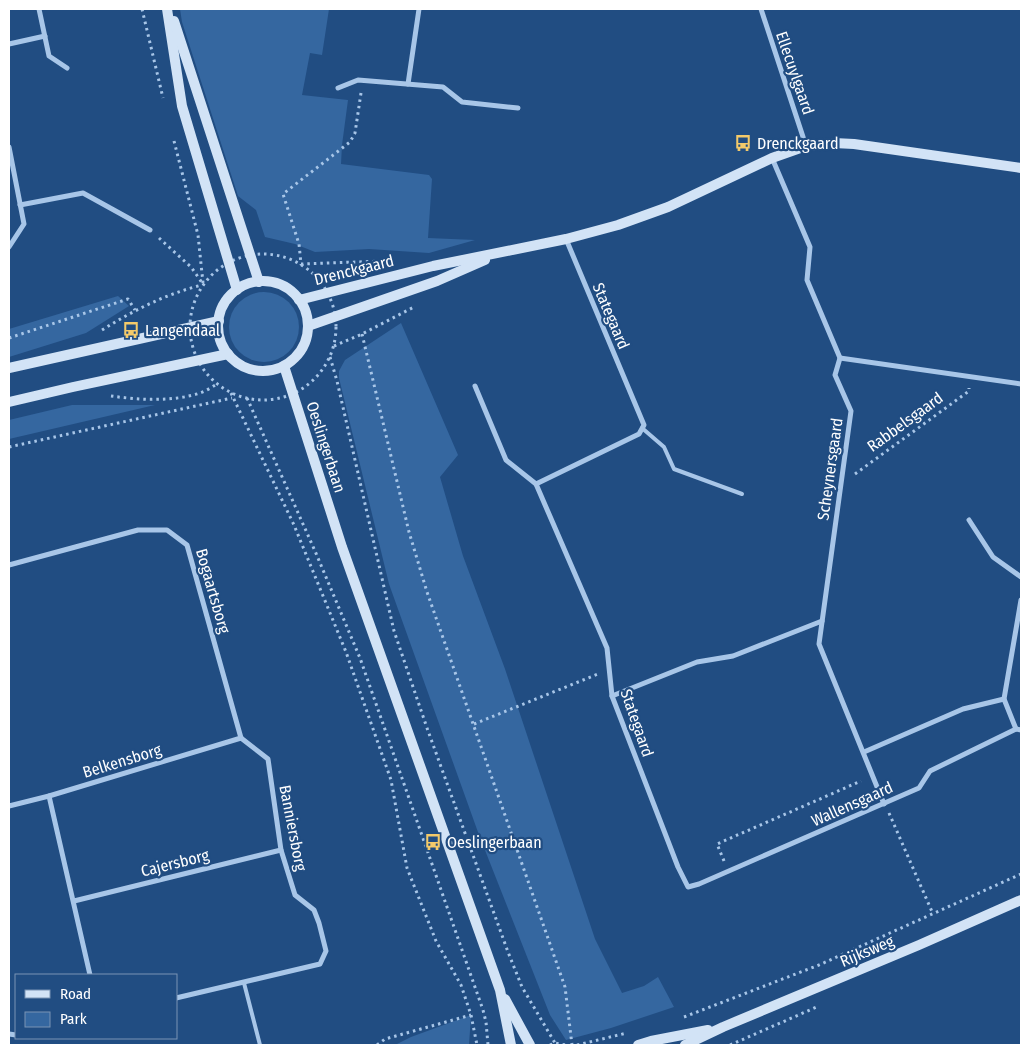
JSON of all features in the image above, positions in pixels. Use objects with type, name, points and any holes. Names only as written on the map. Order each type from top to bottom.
[{"type":"street","points":[[39,9],[49,56],[67,68]]},
{"type":"street","points":[[169,9],[259,282]]},
{"type":"street","points":[[169,9],[182,106],[237,290]]},
{"type":"street","points":[[408,84],[419,9]]},
{"type":"street","name":"Ellecuylgaard","points":[[761,9],[806,146]]},
{"type":"street","points":[[9,44],[45,36]]},
{"type":"street","points":[[338,88],[358,80],[443,87],[462,102],[518,108]]},
{"type":"street","name":"Drenckgaard","points":[[299,300],[327,291],[433,266],[566,239],[618,225],[668,208],[772,158],[806,146],[834,143],[854,144],[1021,168]]},
{"type":"street","points":[[9,147],[24,224],[9,247]]},
{"type":"street","name":"Scheynersgaard","points":[[772,158],[810,247],[807,280],[840,358],[835,375],[851,411],[819,644],[884,804]]},
{"type":"street","points":[[20,205],[83,193],[150,230]]},
{"type":"street","name":"Stategaard","points":[[566,239],[644,425],[642,428]]},
{"type":"street","name":"Drenckgaard","points":[[308,326],[438,281],[504,252]]},
{"type":"street","points":[[259,282],[267,282],[288,289],[299,300],[305,310],[308,326],[303,346],[297,356],[284,366],[270,371],[257,371],[237,363],[228,354],[221,341],[219,321],[223,306],[237,290],[259,282]]},
{"type":"street","points":[[9,368],[219,321]]},
{"type":"street","points":[[9,402],[92,382],[228,354]]},
{"type":"street","name":"Rabbelsgaard","points":[[840,358],[1021,384]]},
{"type":"street","name":"Oeslingerbaan","points":[[284,366],[342,547],[500,990],[511,1045]]},
{"type":"street","name":"Stategaard","points":[[475,386],[506,460],[536,484],[607,648],[612,696],[678,867],[688,887]]},
{"type":"street","points":[[536,484],[639,434],[642,428]]},
{"type":"street","points":[[969,520],[992,557],[1021,577]]},
{"type":"street","name":"Bogaartsborg","points":[[9,565],[138,530],[167,530],[187,545],[241,738]]},
{"type":"street","points":[[864,752],[963,709],[1004,698],[1021,600]]},
{"type":"street","points":[[612,696],[697,662],[732,656],[822,621]]},
{"type":"street","name":"Wallensgaard","points":[[688,887],[728,872],[919,788],[930,771],[1019,730],[1004,698]]},
{"type":"street","name":"Belkensborg","points":[[9,806],[49,796],[241,738]]},
{"type":"street","name":"Banniersborg","points":[[178,998],[320,964],[326,951],[314,910],[295,895],[282,850],[268,759],[241,738]]},
{"type":"street","points":[[49,796],[90,974]]},
{"type":"street","name":"Cajersborg","points":[[74,901],[282,850]]},
{"type":"street","name":"Rijksweg","points":[[685,1045],[1021,900]]},
{"type":"street","name":"Oeslingerbaan","points":[[500,990],[530,1045]]},
{"type":"street","name":"Rijksweg","points":[[638,1045],[723,1027]]},
{"type":"lane","points":[[642,428],[664,447],[674,469],[742,494]]},
{"type":"lane","points":[[244,983],[260,1045]]},
{"type":"path","points":[[142,9],[165,105]]},
{"type":"path","points":[[301,264],[299,244],[283,194],[350,142],[355,133],[363,80]]},
{"type":"path","points":[[172,133],[198,235],[203,285]]},
{"type":"path","points":[[150,230],[191,267],[203,285]]},
{"type":"path","points":[[95,335],[135,310],[182,290],[203,285],[212,274],[229,262],[250,255],[276,254],[301,264],[317,277],[327,291],[335,316],[336,334],[330,357],[314,379],[293,394],[270,400],[247,398],[231,393],[217,384],[202,392],[181,398],[135,399],[110,396]]},
{"type":"path","points":[[9,338],[128,299],[135,310]]},
{"type":"path","points":[[362,334],[409,532],[422,575],[565,987],[572,1045]]},
{"type":"path","points":[[330,357],[394,631],[508,952],[522,987],[555,1043]]},
{"type":"path","name":"Rabbelsgaard","points":[[842,472],[855,474],[969,391],[971,378]]},
{"type":"path","points":[[231,393],[294,525],[346,652],[391,780],[407,868],[436,941],[462,985],[477,1045]]},
{"type":"path","points":[[9,447],[232,398]]},
{"type":"path","points":[[247,398],[360,658],[481,1002],[486,1022],[488,1045]]},
{"type":"path","points":[[474,724],[610,669]]},
{"type":"path","points":[[728,872],[716,844],[873,776]]},
{"type":"path","points":[[884,804],[933,914]]},
{"type":"path","points":[[680,1019],[819,965],[1021,874]]},
{"type":"path","points":[[377,1045],[384,1039],[471,1015]]},
{"type":"path","points":[[578,1045],[634,1031]]},
{"type":"path","points":[[550,1045],[555,1043],[566,1045]]},
{"type":"green space","points":[[180,9],[329,9],[322,55],[310,53],[302,95],[348,100],[341,164],[429,175],[432,179],[428,238],[475,240],[429,253],[369,249],[315,252],[295,244],[265,237],[256,210],[238,196],[182,22]]},
{"type":"green space","points":[[264,292],[277,295],[289,302],[296,314],[299,327],[296,340],[289,352],[277,359],[264,362],[251,359],[239,352],[232,340],[229,327],[232,314],[239,302],[251,295]]},
{"type":"green space","points":[[118,296],[129,306],[86,333],[9,357],[9,329]]},
{"type":"green space","points":[[401,323],[458,455],[440,477],[463,556],[505,669],[595,939],[622,993],[644,986],[658,977],[674,1007],[611,1028],[566,1040],[550,1015],[479,835],[389,584],[339,378],[339,371],[345,360]]},
{"type":"green space","points":[[72,405],[155,405],[9,439],[9,420]]},
{"type":"green space","points":[[471,1015],[469,1045],[395,1045],[411,1037]]},
{"type":"place","name":"Drenckgaard","points":[[743,143]]},
{"type":"place","name":"Langendaal","points":[[131,330]]},
{"type":"place","name":"Oeslingerbaan","points":[[433,842]]}]
